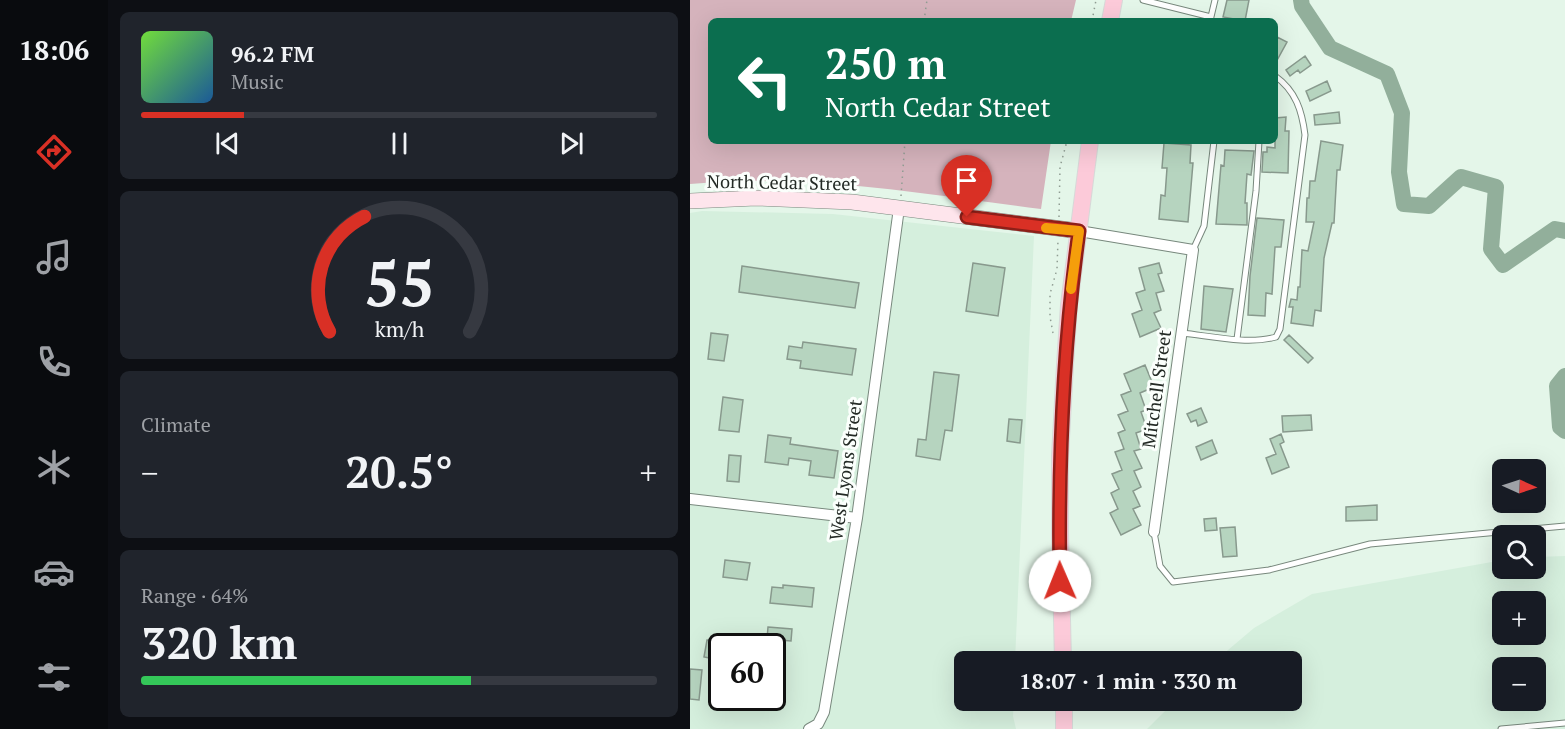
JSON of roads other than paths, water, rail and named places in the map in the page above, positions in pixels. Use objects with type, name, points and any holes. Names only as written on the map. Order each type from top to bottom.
[{"type":"main road","points":[[1111,18],[1114,0]]},
{"type":"main road","points":[[1062,651],[1060,456],[1069,305],[1089,144]]},
{"type":"main road","points":[[1064,711],[1064,729]]},
{"type":"street","name":"North Cedar Street","points":[[690,201],[802,199],[852,202],[1079,231],[1193,250]]},
{"type":"street","name":"West Lyons Street","points":[[809,729],[818,724],[824,712],[857,518],[899,208]]},
{"type":"street","name":"Mitchell Street","points":[[1154,532],[1193,250]]},
{"type":"street","points":[[690,499],[857,518]]},
{"type":"lane","points":[[1143,0],[1206,18]]},
{"type":"lane","points":[[1210,18],[1215,0]]},
{"type":"lane","points":[[1182,333],[1237,339],[1268,339],[1276,337],[1280,329],[1305,135],[1301,108],[1291,91],[1278,79]]},
{"type":"lane","points":[[1193,250],[1204,226],[1214,144]]},
{"type":"lane","points":[[1237,339],[1256,190],[1259,144]]},
{"type":"lane","points":[[1154,532],[1160,566],[1173,582],[1269,570],[1370,544],[1565,526]]},
{"type":"lane","points":[[1501,729],[1565,723]]},
{"type":"waterway","points":[[1301,0],[1302,6],[1330,48],[1387,74],[1402,113],[1399,172],[1404,204],[1429,206],[1461,177],[1496,187],[1491,249],[1503,265],[1555,229],[1565,231]]},
{"type":"waterway","points":[[1565,376],[1557,386],[1560,427],[1565,431]]}]
